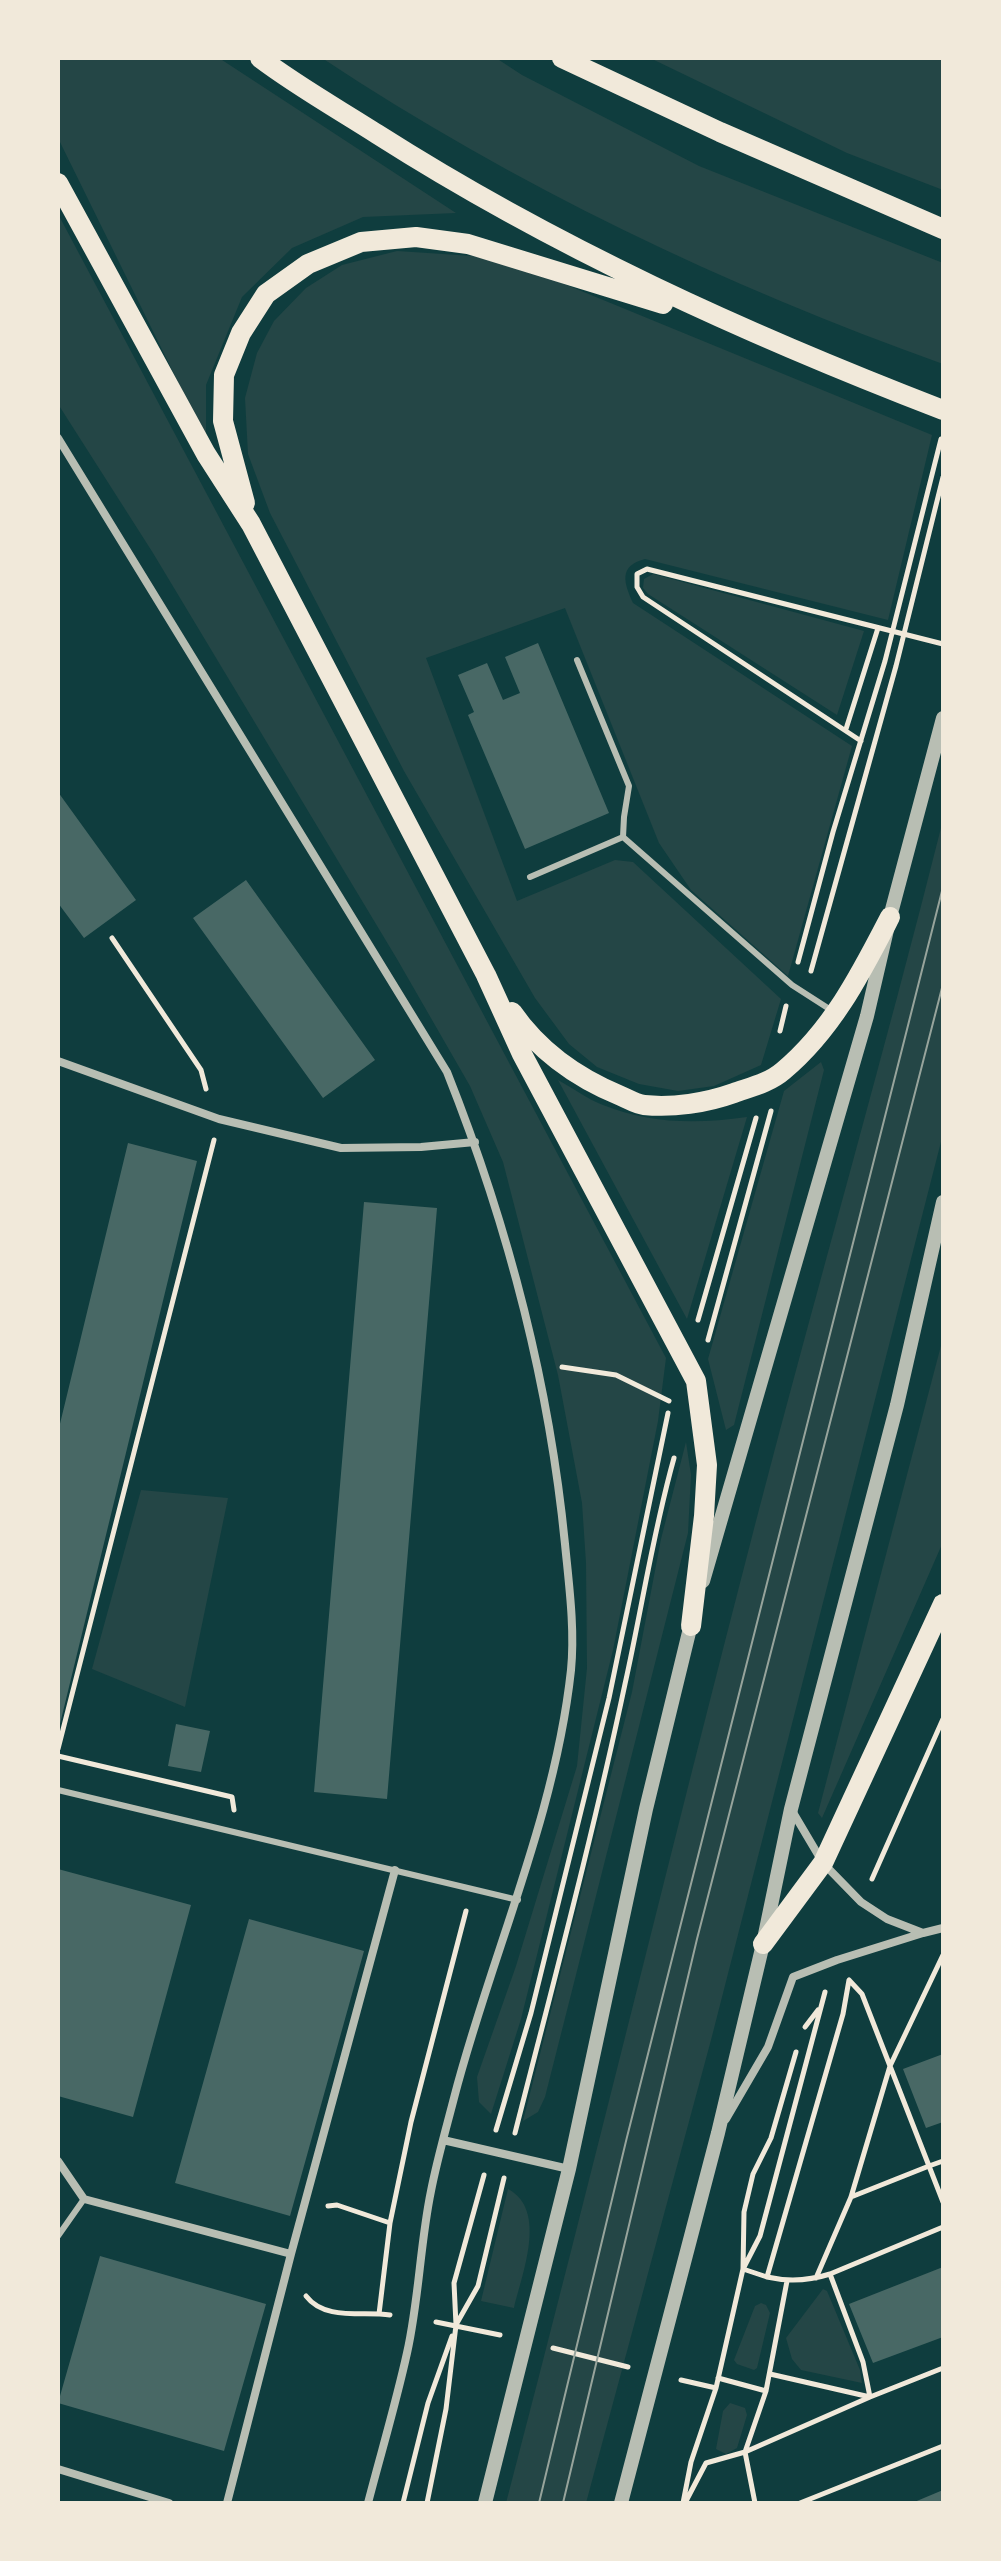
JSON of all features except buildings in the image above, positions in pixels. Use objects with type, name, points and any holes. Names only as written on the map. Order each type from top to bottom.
[{"type":"main road","points":[[260,58],[438,173],[602,263],[728,323],[943,410]]},
{"type":"main road","points":[[562,58],[720,132],[943,229]]},
{"type":"main road","points":[[58,183],[206,454],[251,524],[486,975],[522,1054],[687,1360],[696,1381],[707,1465],[691,1626]]},
{"type":"main road","points":[[251,524],[223,421],[224,375],[241,333],[266,294],[308,264],[361,242],[416,237],[482,248],[728,323]]},
{"type":"main road","points":[[486,975],[522,1026],[560,1063],[596,1086],[641,1105],[679,1105],[716,1099],[774,1077],[837,1014],[890,917]]},
{"type":"main road","points":[[763,1944],[823,1863],[943,1604]]},
{"type":"street","points":[[58,438],[447,1072],[475,1142],[514,1273],[554,1447],[571,1602],[571,1668],[555,1760],[518,1900],[459,2078],[443,2140],[430,2192],[408,2351],[368,2503]]},
{"type":"street","points":[[485,2503],[569,2169],[646,1809],[691,1626],[867,1016],[943,718]]},
{"type":"street","points":[[58,1061],[219,1119],[341,1148],[421,1147],[475,1142]]},
{"type":"street","points":[[621,2503],[718,2133],[791,1809],[897,1405],[943,1202]]},
{"type":"street","points":[[791,1809],[823,1863],[861,1902],[887,1919],[923,1933]]},
{"type":"street","points":[[227,2503],[395,1870]]},
{"type":"street","points":[[718,2133],[768,2047],[793,1977],[837,1960],[943,1928]]},
{"type":"street","points":[[443,2140],[569,2169]]},
{"type":"street","points":[[58,2161],[84,2199],[291,2254]]},
{"type":"street","points":[[58,2469],[169,2503]]},
{"type":"lane","points":[[577,660],[629,786],[623,837]]},
{"type":"lane","points":[[530,877],[623,837]]},
{"type":"lane","points":[[623,837],[792,985],[837,1014]]},
{"type":"lane","points":[[58,1790],[518,1900]]},
{"type":"lane","points":[[58,2236],[84,2199]]},
{"type":"path","points":[[696,1381],[774,1077],[792,985],[833,832],[885,661],[943,431]]},
{"type":"path","points":[[805,993],[896,666],[943,477]]},
{"type":"path","points":[[861,741],[643,597],[637,587],[637,574],[647,569],[943,644]]},
{"type":"path","points":[[846,729],[878,628]]},
{"type":"path","points":[[112,938],[201,1070],[206,1090]]},
{"type":"path","points":[[427,2503],[446,2409],[456,2325],[454,2283],[531,2013],[609,1698],[670,1402],[687,1360],[774,1077]]},
{"type":"path","points":[[58,1749],[219,1119]]},
{"type":"path","points":[[536,1363],[616,1375],[670,1402]]},
{"type":"path","points":[[403,2503],[428,2403],[456,2325],[478,2286],[575,1901],[625,1684],[653,1540],[676,1452]]},
{"type":"path","points":[[861,1902],[943,1719]]},
{"type":"path","points":[[58,1756],[232,1797],[237,1832]]},
{"type":"path","points":[[379,2314],[390,2223],[411,2122],[472,1888]]},
{"type":"path","points":[[816,2278],[851,2197],[890,2066],[943,1955]]},
{"type":"path","points":[[743,2269],[760,2236],[791,2114],[814,2041],[819,2009],[837,1960]]},
{"type":"path","points":[[767,2277],[843,2014],[849,1980],[862,1994],[943,2202]]},
{"type":"path","points":[[802,2034],[819,2009]]},
{"type":"path","points":[[684,2503],[691,2462],[716,2388],[743,2269],[744,2212],[750,2186],[771,2138],[798,2045]]},
{"type":"path","points":[[851,2197],[943,2161]]},
{"type":"path","points":[[328,2206],[337,2205],[390,2223]]},
{"type":"path","points":[[743,2269],[787,2281],[816,2278],[943,2227]]},
{"type":"path","points":[[291,2254],[303,2257],[301,2284],[312,2304],[350,2316],[379,2314],[456,2325],[506,2337]]},
{"type":"path","points":[[830,2274],[863,2362],[870,2397]]},
{"type":"path","points":[[755,2503],[745,2452],[766,2391],[787,2281]]},
{"type":"path","points":[[546,2346],[632,2368]]},
{"type":"path","points":[[684,2503],[706,2463],[745,2452],[943,2368]]},
{"type":"path","points":[[770,2374],[870,2397]]},
{"type":"path","points":[[718,2378],[766,2391]]},
{"type":"path","points":[[691,2382],[716,2388]]},
{"type":"path","points":[[800,2503],[943,2446]]},
{"type":"shaded area","points":[[58,58],[219,58],[456,213],[363,217],[292,248],[242,297],[206,385],[206,439],[58,138]]},
{"type":"shaded area","points":[[322,58],[496,58],[522,75],[699,166],[943,263],[943,364],[781,301],[623,230],[470,149]]},
{"type":"shaded area","points":[[650,58],[943,58],[943,190],[847,153]]},
{"type":"shaded area","points":[[58,214],[666,1358],[658,1421],[613,1650],[521,2019],[491,2114],[479,2102],[477,2077],[516,1966],[577,1766],[587,1668],[582,1503],[558,1375],[503,1162],[470,1086],[153,553],[58,404]]},
{"type":"shaded area","points":[[397,251],[473,256],[535,272],[932,435],[888,620],[645,559],[630,566],[627,571],[627,589],[633,603],[852,746],[788,976],[691,890],[659,843],[565,608],[426,658],[517,901],[615,860],[633,862],[781,999],[761,1065],[714,1086],[678,1091],[639,1084],[597,1067],[569,1044],[535,998],[404,771],[270,513],[248,454],[245,398],[257,353],[274,321],[306,288],[342,265]]},
{"type":"shaded area","points":[[653,574],[864,631],[837,715],[648,594],[643,588],[644,579]]},
{"type":"shaded area","points":[[943,820],[943,1134],[711,2040],[586,2503],[506,2503],[756,1521]]},
{"type":"shaded area","points":[[821,1062],[824,1070],[734,1425],[726,1430],[708,1359],[784,1091]]},
{"type":"shaded area","points":[[558,1080],[597,1103],[638,1116],[674,1121],[747,1117],[687,1319]]},
{"type":"shaded area","points":[[943,1338],[943,1542],[822,1818],[818,1813]]},
{"type":"shaded area","points":[[686,1442],[691,1475],[688,1533],[545,2097],[538,2112],[523,2121],[632,1692],[661,1539]]},
{"type":"shaded area","points":[[141,1490],[228,1498],[185,1707],[92,1669]]},
{"type":"shaded area","points":[[508,2189],[520,2199],[530,2227],[526,2261],[514,2308],[481,2301]]},
{"type":"shaded area","points":[[823,2289],[827,2291],[860,2370],[862,2383],[801,2370],[792,2359],[786,2338]]},
{"type":"shaded area","points":[[761,2303],[770,2313],[754,2370],[734,2360],[755,2306]]},
{"type":"shaded area","points":[[730,2403],[745,2408],[747,2415],[737,2448],[726,2454],[716,2449],[723,2411]]},
{"type":"tram line","points":[[539,2503],[627,2137],[943,887]]},
{"type":"tram line","points":[[563,2503],[697,1939],[943,984]]}]
